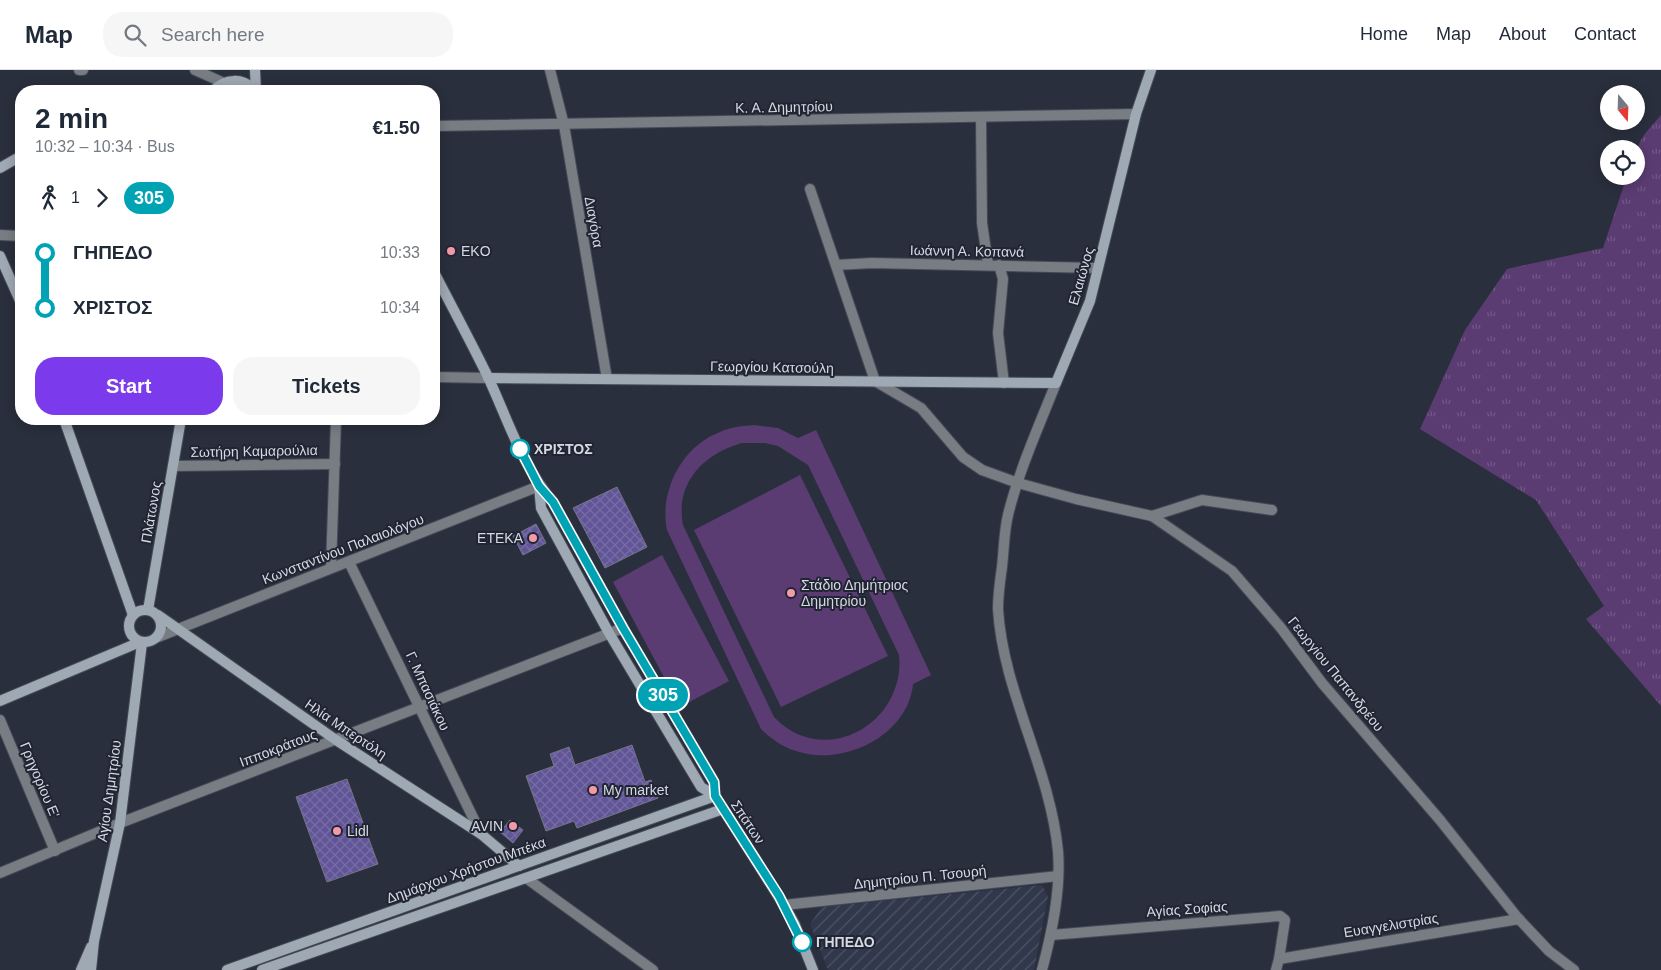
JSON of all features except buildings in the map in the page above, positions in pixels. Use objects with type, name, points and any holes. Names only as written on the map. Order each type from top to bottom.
[{"type":"street","points":[[195,70],[208,77],[225,82],[240,81],[246,85]]},
{"type":"street","points":[[221,85],[234,70]]},
{"type":"street","points":[[255,70],[256,85]]},
{"type":"street","name":"Διαγόρα","points":[[550,70],[564,125],[607,379]]},
{"type":"street","name":"Ελαιώνος","points":[[1042,970],[1051,936],[1058,876],[1058,851],[1053,819],[1016,694],[1001,634],[998,607],[1008,516],[1018,483],[1056,383],[1090,301],[1136,114],[1151,70]]},
{"type":"street","points":[[208,77],[210,85]]},
{"type":"street","name":"Κ. Α. Δημητρίου","points":[[440,126],[1136,114]]},
{"type":"street","points":[[981,117],[982,223],[988,264]]},
{"type":"street","points":[[0,168],[15,159]]},
{"type":"street","points":[[810,189],[875,381]]},
{"type":"street","points":[[0,236],[15,236]]},
{"type":"street","points":[[0,256],[15,290]]},
{"type":"street","name":"Ιωάννη Α. Κοπανά","points":[[836,265],[872,262],[1098,268]]},
{"type":"street","points":[[999,265],[1003,279],[998,333],[1004,383]]},
{"type":"street","points":[[440,284],[488,378],[511,432],[539,486],[553,502],[623,628],[714,782],[715,796]]},
{"type":"street","points":[[440,377],[488,378]]},
{"type":"street","name":"Γεωργίου Κατσούλη","points":[[488,378],[1056,383]]},
{"type":"street","name":"Γεωργίου Παπανδρέου","points":[[875,381],[921,408],[963,457],[982,470],[1018,483],[1152,516],[1232,571],[1281,628],[1322,684],[1440,820],[1519,918],[1549,952],[1574,970]]},
{"type":"street","points":[[66,425],[133,615],[129,630],[133,637],[141,642]]},
{"type":"street","name":"Πλάτωνος","points":[[148,610],[180,425]]},
{"type":"street","points":[[331,568],[336,425]]},
{"type":"street","name":"Σωτήρη Καμαρούλια","points":[[174,466],[335,464]]},
{"type":"street","points":[[539,486],[541,508],[609,633],[701,787],[715,796]]},
{"type":"street","name":"Κωνσταντίνου Παλαιολόγου","points":[[158,637],[539,486]]},
{"type":"street","points":[[1152,516],[1202,500],[1272,510]]},
{"type":"street","name":"Γ. Μπασιάκου","points":[[349,562],[481,834]]},
{"type":"street","points":[[0,701],[141,642],[151,642],[158,637],[162,628],[158,615],[148,610],[142,610],[133,615]]},
{"type":"street","name":"Ηλία Μπερτόλη","points":[[158,615],[336,740],[481,834],[519,866]]},
{"type":"street","name":"Ιπποκράτους","points":[[0,873],[120,823],[623,628]]},
{"type":"street","name":"Αγίου Δημητρίου","points":[[94,942],[120,823],[141,642]]},
{"type":"street","name":"Γρηγορίου Ε'","points":[[0,720],[55,851]]},
{"type":"street","name":"Σπάτων","points":[[715,796],[784,905],[795,925],[813,970]]},
{"type":"street","name":"Δημάρχου Χρήστου Μπέκα","points":[[227,970],[715,796]]},
{"type":"street","name":"Δημάρχου Χρήστου Μπέκα","points":[[262,970],[723,809]]},
{"type":"street","name":"Δημητρίου Π. Τσουρή","points":[[784,905],[1058,876]]},
{"type":"street","points":[[526,878],[653,970]]},
{"type":"street","name":"Αγίας Σοφίας","points":[[1051,936],[1280,916],[1285,920],[1279,959]]},
{"type":"street","name":"Ευαγγελιστρίας","points":[[1279,959],[1519,918]]},
{"type":"street","points":[[81,970],[94,942]]},
{"type":"street","points":[[92,970],[94,942]]},
{"type":"street","points":[[1276,970],[1279,959]]},
{"type":"shaded area","points":[[1042,885],[1048,896],[1034,970],[828,970],[810,924],[822,907]]},
{"type":"green space","points":[[1661,115],[1661,706],[1586,619],[1604,606],[1536,500],[1420,429],[1465,330],[1507,269],[1603,248],[1624,185],[1645,185],[1645,140],[1641,140]]},
{"type":"green space","points":[[754,425],[778,428],[798,438],[816,430],[931,675],[913,684],[908,702],[899,719],[886,732],[870,743],[852,751],[833,755],[814,755],[796,751],[777,742],[761,729],[667,530],[665,515],[670,486],[684,459],[706,439],[720,432]],"holes":[[[742,443],[765,443],[778,446],[808,465],[899,655],[898,679],[889,701],[876,718],[858,731],[837,739],[816,739],[794,732],[774,717],[683,525],[683,496],[695,472],[704,463],[728,448]]]},
{"type":"green space","name":"Στάδιο Δημήτριος Δημητρίου","points":[[800,475],[888,656],[781,707],[694,530]]},
{"type":"green space","points":[[662,555],[729,681],[680,707],[613,582]]},
{"type":"bus line","name":"305","points":[[520,449],[539,486],[553,502],[623,628],[714,782],[715,796],[761,866],[795,925],[802,942]]},
{"type":"place","name":"EKO","points":[[451,251]]},
{"type":"place","name":"ΧΡΙΣΤΟΣ","points":[[520,449]]},
{"type":"place","name":"ΕΤΕΚΑ","points":[[533,538]]},
{"type":"place","name":"Στάδιο Δημήτριος Δημητρίου","points":[[791,593]]},
{"type":"place","name":"My market","points":[[593,790]]},
{"type":"place","name":"AVIN","points":[[513,826]]},
{"type":"place","name":"Lidl","points":[[337,831]]},
{"type":"place","name":"ΓΗΠΕΔΟ","points":[[802,942]]}]
